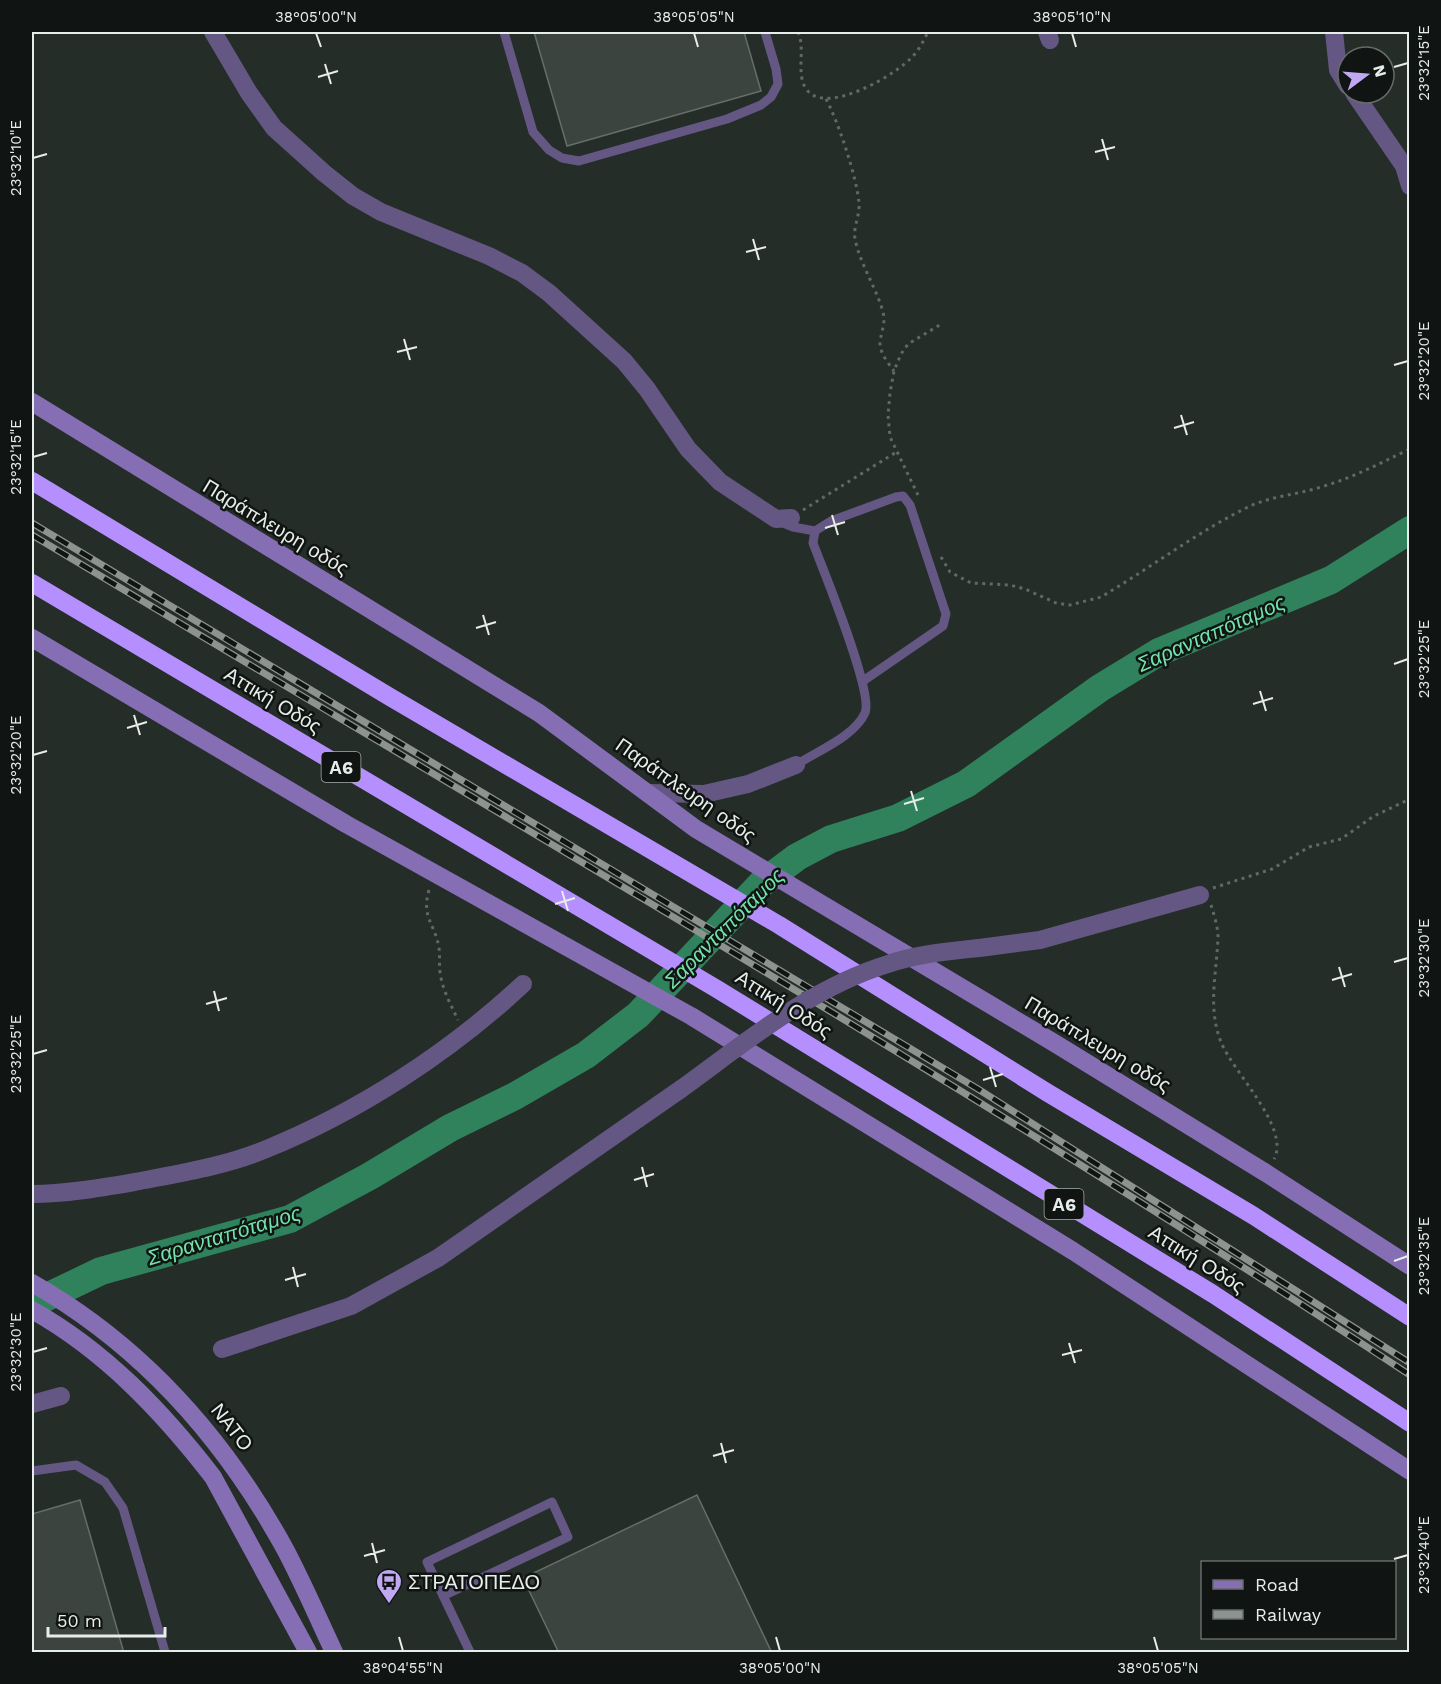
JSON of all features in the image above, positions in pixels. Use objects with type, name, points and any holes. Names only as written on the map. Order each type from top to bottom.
[{"type":"highway","points":[[32,481],[390,697],[715,886],[1048,1093],[1254,1216],[1410,1317]]},
{"type":"highway","name":"Αττική Οδός","points":[[32,584],[717,989],[1214,1294],[1410,1423]]},
{"type":"street","points":[[213,32],[249,93],[274,128],[324,173],[353,196],[381,212],[489,256],[522,273],[549,293],[624,361],[647,389],[688,449],[720,482],[783,519]]},
{"type":"street","points":[[1334,32],[1336,51]]},
{"type":"street","points":[[1361,105],[1404,166],[1410,186]]},
{"type":"street","name":"Παράπλευρη οδός","points":[[32,402],[538,713],[696,829],[742,858],[1056,1044],[1266,1173],[1410,1266]]},
{"type":"street","points":[[32,638],[434,874],[691,1016],[1073,1251],[1410,1471]]},
{"type":"street","points":[[649,794],[704,794],[748,784],[796,765]]},
{"type":"street","points":[[222,1349],[351,1306],[438,1258],[784,1015],[849,978],[899,961],[1040,940],[1200,896]]},
{"type":"street","points":[[32,1194],[113,1186],[201,1169],[262,1151],[327,1121],[417,1068],[493,1012],[523,984]]},
{"type":"street","name":"ΝΑΤΟ","points":[[32,1283],[67,1303],[113,1336],[165,1383],[233,1463],[287,1552],[334,1653]]},
{"type":"street","points":[[32,1310],[101,1356],[173,1428],[213,1477],[308,1653]]},
{"type":"street","points":[[32,1404],[61,1396]]},
{"type":"lane","points":[[504,32],[533,132],[549,150],[562,158],[579,161],[727,119],[761,105],[771,97],[778,84],[777,69],[765,32]]},
{"type":"lane","points":[[783,519],[793,527],[814,531],[831,521],[896,497],[903,496],[910,505],[942,603],[945,614],[943,626],[863,681]]},
{"type":"lane","points":[[796,765],[855,727],[866,711],[863,681],[813,543],[814,531]]},
{"type":"lane","points":[[32,1470],[76,1465],[105,1482],[123,1508],[165,1653]]},
{"type":"lane","points":[[443,1596],[568,1537],[552,1502],[427,1562],[443,1596],[470,1653]]},
{"type":"path","points":[[798,32],[803,48],[804,85],[808,93],[826,99],[870,86],[886,77],[913,57],[928,32]]},
{"type":"path","points":[[826,99],[833,112],[859,203],[854,228],[856,242],[882,309],[884,327],[880,344],[882,354],[894,371]]},
{"type":"path","points":[[920,497],[890,437],[888,416],[894,371],[909,344],[943,323]]},
{"type":"path","points":[[938,548],[950,572],[960,579],[971,583],[1010,585],[1056,603],[1070,605],[1101,597],[1190,540],[1245,509],[1273,498],[1319,488],[1362,474],[1410,449]]},
{"type":"path","points":[[783,519],[898,451]]},
{"type":"path","points":[[1266,1173],[1276,1155],[1276,1135],[1257,1096],[1235,1069],[1221,1042],[1215,1020],[1214,993],[1218,935],[1210,904],[1200,896],[1211,889],[1272,869],[1298,851],[1341,839],[1374,816],[1410,799]]},
{"type":"path","points":[[434,874],[425,906],[439,949],[440,971],[445,992],[464,1033]]},
{"type":"building","points":[[534,32],[744,32],[761,91],[567,146]]},
{"type":"building","points":[[697,1495],[772,1653],[559,1653],[523,1578]]},
{"type":"building","points":[[80,1500],[124,1653],[32,1653],[32,1514]]},
{"type":"waterway","name":"Σαρανταπόταμος","points":[[32,1304],[101,1271],[290,1219],[370,1176],[450,1128],[515,1096],[586,1055],[638,1015],[761,884],[797,857],[831,839],[898,818],[966,784],[1100,688],[1159,652],[1331,580],[1410,530]]},
{"type":"railway","points":[[32,523],[978,1089],[1410,1363]]},
{"type":"railway","points":[[32,535],[898,1052],[1070,1158],[1410,1375]]},
{"type":"place","name":"ΣΤΡΑΤΟΠΕΔΟ","points":[[389,1605]]}]
